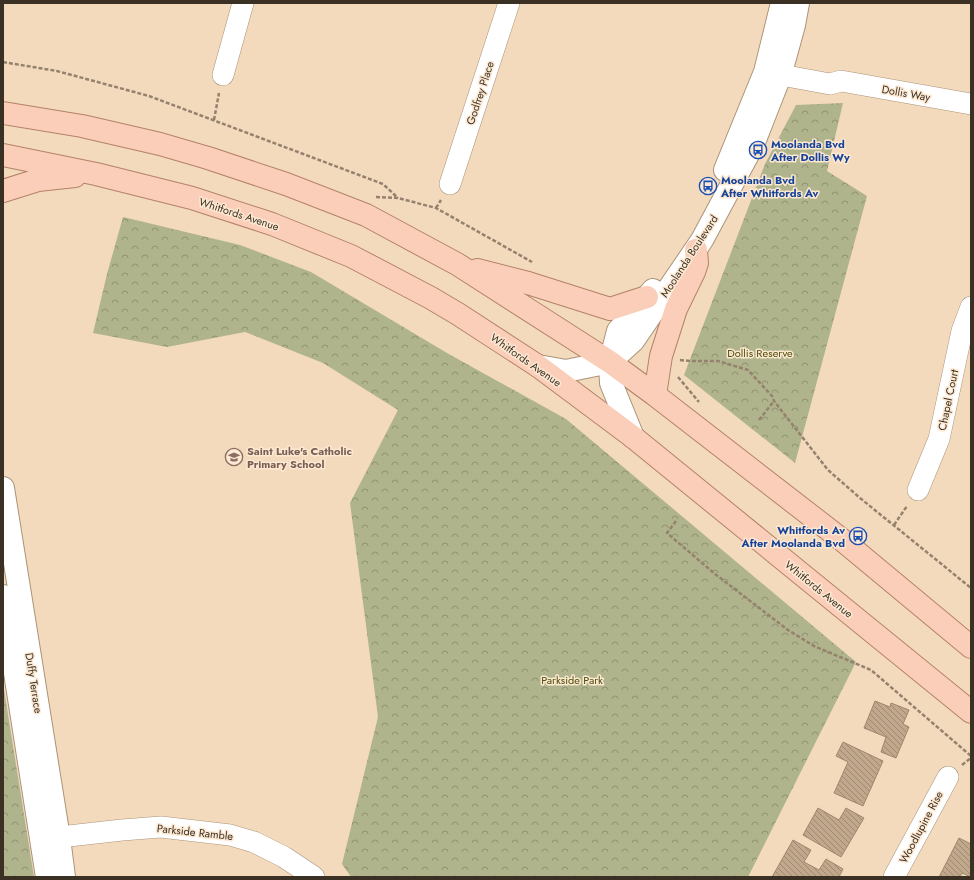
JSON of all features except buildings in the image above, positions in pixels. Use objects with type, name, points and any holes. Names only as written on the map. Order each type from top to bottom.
[{"type":"main road","points":[[3,113],[82,126],[160,144],[208,158],[286,184],[366,215],[457,264],[610,362],[656,395],[840,539],[971,647]]},
{"type":"main road","name":"Whitfords Avenue","points":[[3,155],[96,174],[207,203],[272,224],[351,256],[431,298],[538,366],[633,437],[971,712]]},
{"type":"main road","points":[[3,191],[38,180],[96,174]]},
{"type":"main road","points":[[656,395],[661,356],[676,309],[697,263],[696,250]]},
{"type":"main road","points":[[457,264],[528,283],[610,309],[647,298]]},
{"type":"street","points":[[223,75],[243,3]]},
{"type":"street","name":"Godfrey Place","points":[[450,184],[509,3]]},
{"type":"street","name":"Moolanda Boulevard","points":[[633,437],[611,382],[610,362],[618,331],[647,298],[667,270],[696,225],[714,192],[774,67],[782,3]]},
{"type":"street","name":"Moolanda Boulevard","points":[[610,362],[632,341],[696,250],[724,200],[753,144],[774,67],[798,3]]},
{"type":"street","name":"Dollis Way","points":[[774,67],[829,70],[841,81],[971,104]]},
{"type":"street","name":"Chapel Court","points":[[918,490],[939,439],[962,331],[971,307]]},
{"type":"street","points":[[538,366],[566,371],[610,362]]},
{"type":"street","name":"Duffy Terrace","points":[[3,488],[50,838],[48,877]]},
{"type":"street","name":"Duffy Terrace","points":[[3,596],[50,838],[64,877]]},
{"type":"street","name":"Woodlupine Rise","points":[[894,877],[948,777]]},
{"type":"street","name":"Parkside Ramble","points":[[50,838],[161,827],[230,834],[260,845],[284,857],[314,877]]},
{"type":"path","points":[[3,62],[56,72],[149,96],[383,184],[398,198]]},
{"type":"path","points":[[214,120],[223,75]]},
{"type":"path","points":[[677,360],[690,362],[718,361],[748,370],[772,396],[774,401],[828,470],[971,588]]},
{"type":"path","points":[[759,420],[774,401]]},
{"type":"path","points":[[894,525],[918,490]]},
{"type":"path","points":[[676,521],[667,533],[715,574],[788,630],[814,646],[871,670],[971,756]]},
{"type":"green space","name":"Dollis Reserve","points":[[843,103],[827,171],[867,196],[795,463],[684,375],[765,164],[796,105]]},
{"type":"green space","name":"Parkside Park","points":[[123,217],[240,245],[311,272],[447,353],[566,419],[856,662],[748,877],[351,877],[342,864],[378,717],[350,503],[398,410],[323,363],[245,332],[167,347],[93,333],[107,274]]},
{"type":"green space","points":[[3,683],[34,877],[3,877]]},
{"type":"place","name":"Moolanda Bvd After Dollis Wy","points":[[758,150]]},
{"type":"place","name":"Moolanda Bvd After Whitfords Av","points":[[708,186]]},
{"type":"place","name":"Saint Luke's Catholic Primary School","points":[[234,457]]},
{"type":"place","name":"Whitfords Av After Moolanda Bvd","points":[[858,536]]}]
